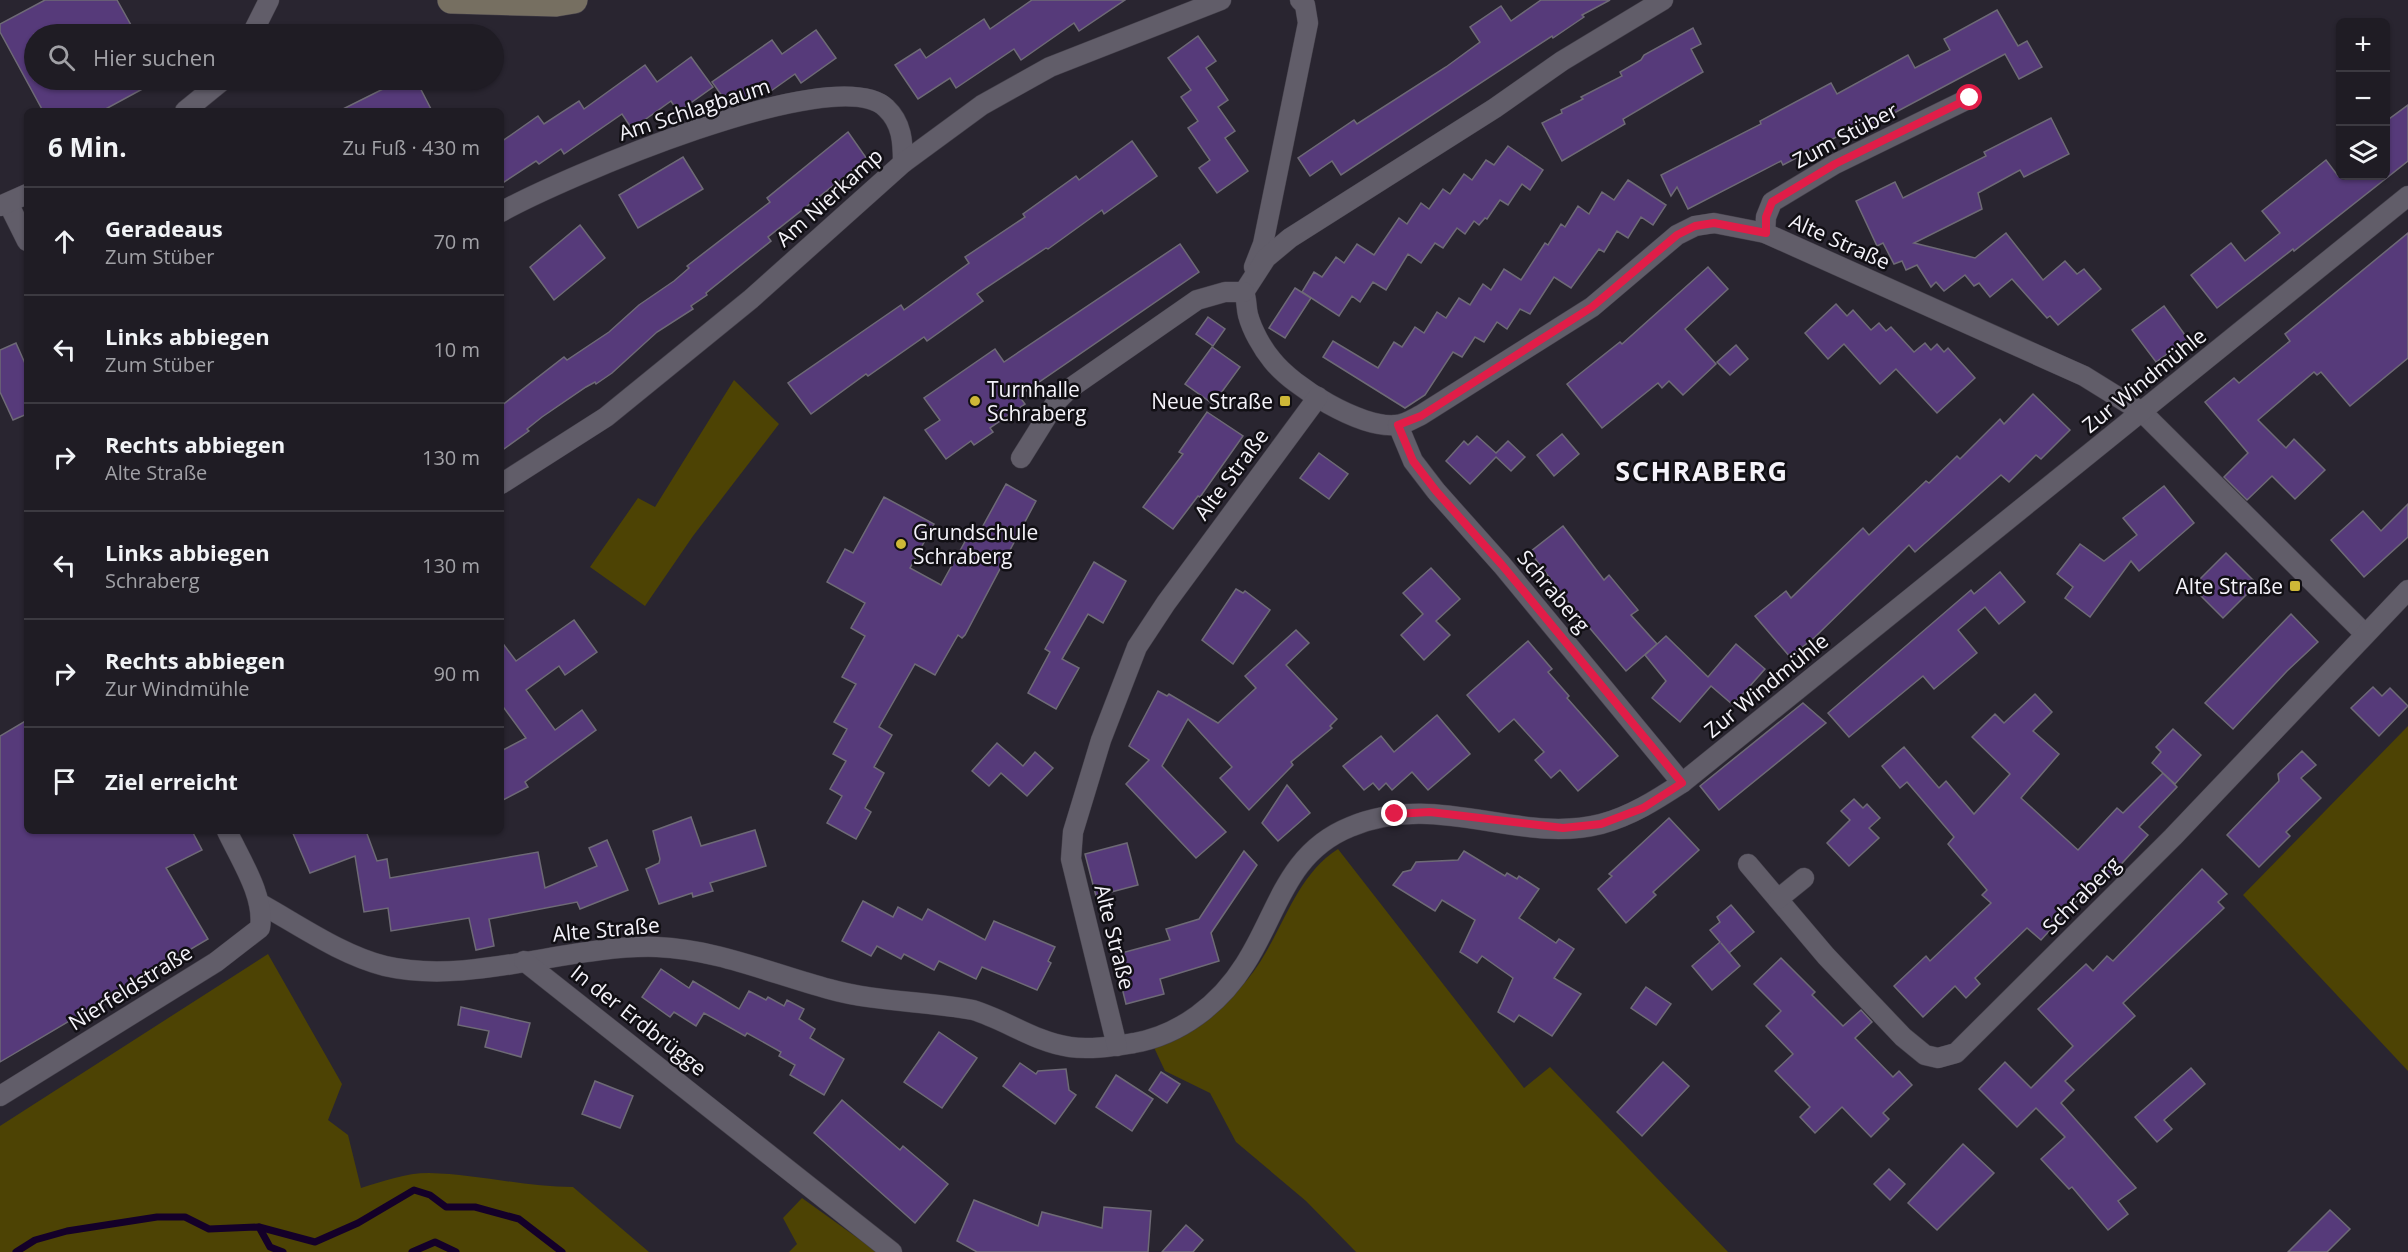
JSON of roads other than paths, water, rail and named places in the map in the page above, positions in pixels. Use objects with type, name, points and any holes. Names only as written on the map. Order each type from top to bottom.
[{"type":"main road","points":[[451,0],[556,3],[574,0]]},
{"type":"street","points":[[257,24],[269,0]]},
{"type":"street","name":"Am Nierkamp","points":[[504,482],[606,417],[751,299],[903,163],[982,105],[1050,67],[1221,0]]},
{"type":"street","points":[[1300,0],[1305,5],[1308,23],[1263,244],[1244,292],[1248,315],[1271,359],[1289,379],[1361,419],[1382,425],[1398,425]]},
{"type":"street","points":[[1244,292],[1266,258],[1290,238],[1495,108],[1562,61],[1663,0]]},
{"type":"street","points":[[188,108],[211,90]]},
{"type":"street","name":"Am Schlagbaum","points":[[504,210],[525,198],[623,157],[695,129],[773,105],[856,96],[886,107],[902,134],[903,163]]},
{"type":"street","name":"Zum Stüber","points":[[1766,233],[1766,217],[1772,202],[1835,164],[1970,98]]},
{"type":"street","points":[[24,195],[4,205],[24,236]]},
{"type":"street","name":"Zur Windmühle","points":[[1117,1046],[1166,1035],[1195,1018],[1216,1001],[1246,964],[1283,887],[1296,868],[1322,843],[1348,827],[1395,814],[1430,812],[1563,828],[1601,824],[1643,808],[1682,783],[2408,196]]},
{"type":"street","name":"Alte Straße","points":[[1398,425],[1421,416],[1592,307],[1677,235],[1695,226],[1714,223],[1766,233],[2084,376],[2142,412],[2365,634]]},
{"type":"street","points":[[1022,458],[1056,402],[1069,389],[1197,300],[1225,292],[1244,292]]},
{"type":"street","name":"Alte Straße","points":[[524,961],[628,948],[673,948],[733,961],[840,992],[973,1010],[993,1016],[1043,1040],[1064,1046],[1117,1046],[1071,859],[1073,832],[1092,770],[1137,647],[1166,603],[1318,397]]},
{"type":"street","name":"Schraberg","points":[[1398,425],[1413,461],[1436,491],[1502,565],[1682,783]]},
{"type":"street","name":"Schraberg","points":[[1748,864],[1826,956],[1903,1037],[1925,1054],[1938,1058],[1956,1053],[2173,837],[2408,590]]},
{"type":"street","points":[[228,834],[259,903],[338,946],[385,966],[408,969],[450,970],[524,961]]},
{"type":"street","points":[[1778,899],[1804,878]]},
{"type":"street","name":"Nierfeldstraße","points":[[0,1096],[254,935],[260,928],[262,917],[259,903]]},
{"type":"street","name":"In der Erdbrügge","points":[[524,961],[892,1252]]},
{"type":"waterway","points":[[259,1227],[315,1242],[358,1223],[414,1190],[430,1195],[446,1207],[475,1207],[519,1219],[562,1252]]},
{"type":"waterway","points":[[16,1252],[35,1240],[67,1231],[157,1217],[185,1217],[209,1229],[259,1227],[270,1247],[283,1252]]},
{"type":"waterway","points":[[412,1252],[435,1242],[456,1252]]},
{"type":"place","name":"Turnhalle Schraberg","points":[[975,401]]},
{"type":"place","name":"Neue Straße","points":[[1285,401]]},
{"type":"place","name":"Grundschule Schraberg","points":[[901,544]]},
{"type":"place","name":"Alte Straße","points":[[2295,586]]},
{"type":"district","name":"SCHRABERG","points":[[1702,470]]}]
